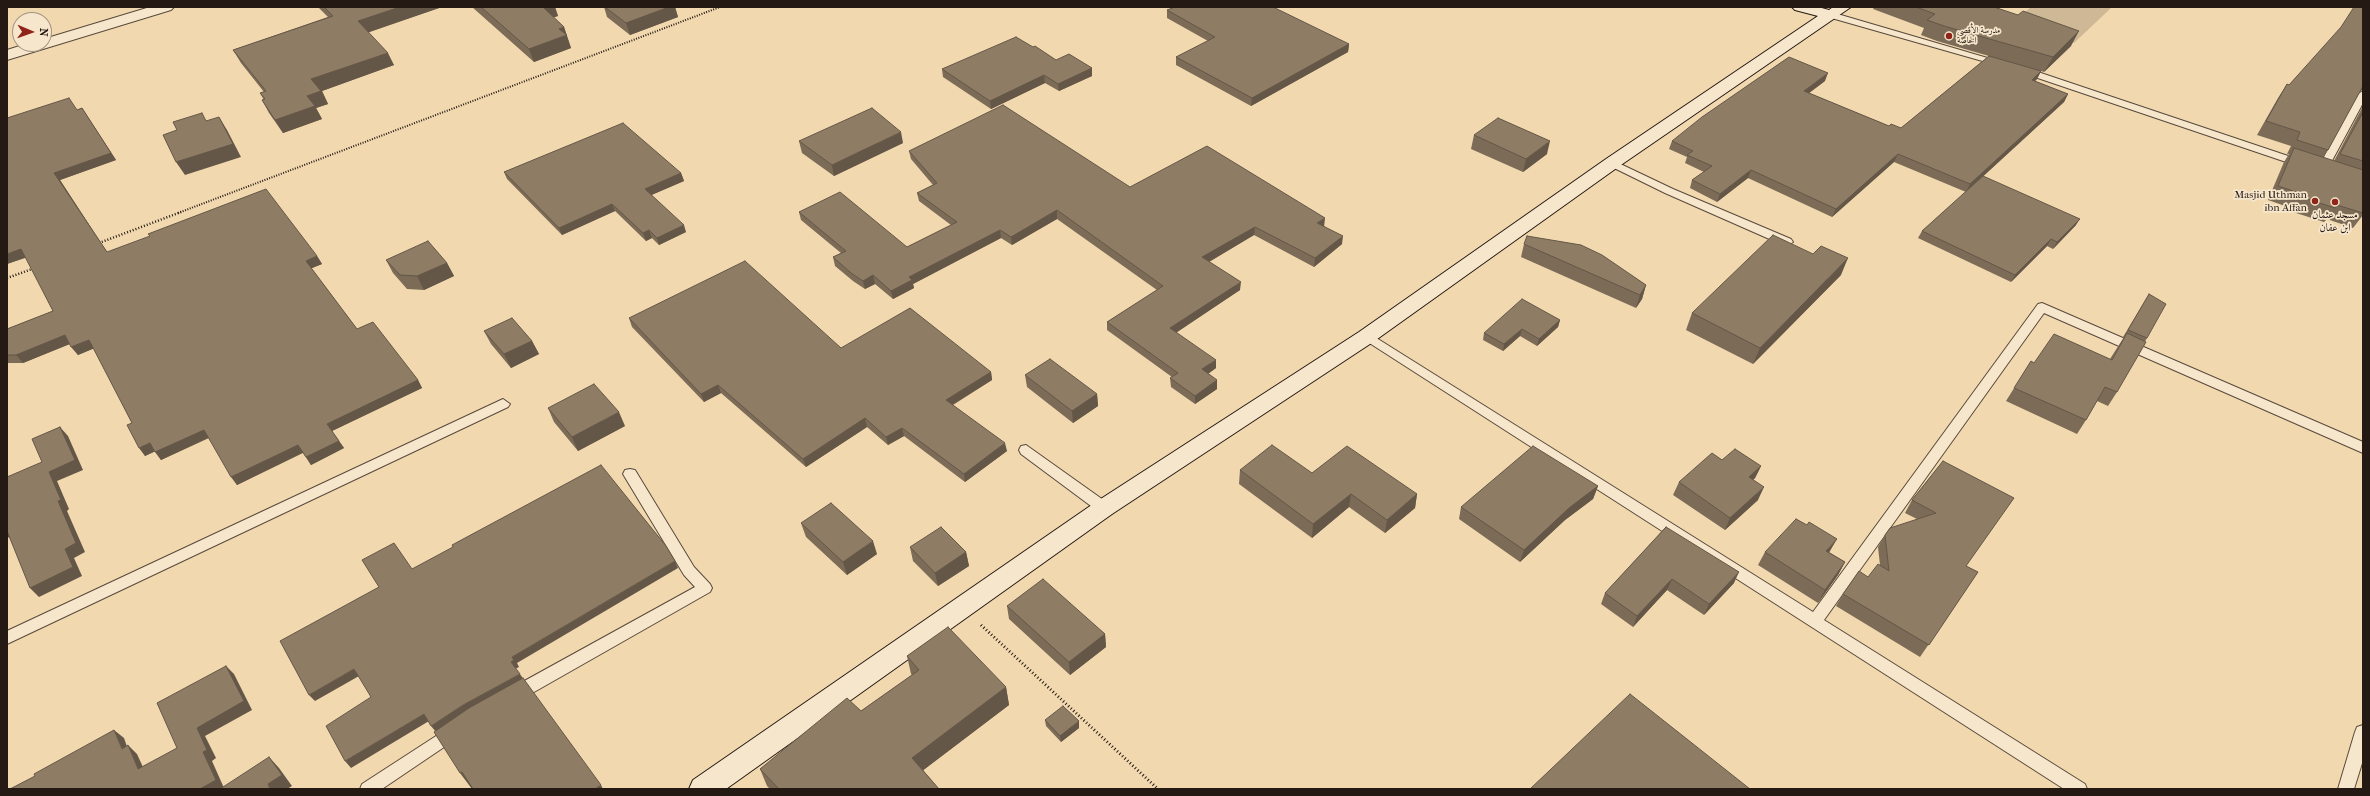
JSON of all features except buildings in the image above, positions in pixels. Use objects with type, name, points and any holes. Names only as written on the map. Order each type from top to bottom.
[{"type":"main road","points":[[52,41],[166,7]]},
{"type":"main road","points":[[1800,7],[1837,11]]},
{"type":"main road","points":[[703,789],[885,664],[1104,508],[1366,337],[1612,163],[1837,11]]},
{"type":"main road","points":[[7,55],[17,52]]},
{"type":"lane","points":[[1837,11],[2063,82],[2336,175]]},
{"type":"lane","points":[[2322,170],[2363,94]]},
{"type":"lane","points":[[1612,163],[1669,191],[1799,247]]},
{"type":"lane","points":[[1815,621],[2042,307],[2363,448]]},
{"type":"lane","points":[[1366,337],[2079,789]]},
{"type":"lane","points":[[7,638],[503,404]]},
{"type":"lane","points":[[1026,450],[1104,508]]},
{"type":"lane","points":[[501,703],[705,588],[689,571],[630,474]]},
{"type":"lane","points":[[368,789],[467,722]]},
{"type":"lane","points":[[2346,789],[2363,732]]},
{"type":"path","points":[[96,244],[720,7]]},
{"type":"path","points":[[7,278],[37,267]]},
{"type":"path","points":[[962,608],[1158,789]]},
{"type":"shaded area","points":[[2031,7],[2112,7],[2074,43],[2014,22]]},
{"type":"place","name":"مدرسة الأقصى الخاصة","points":[[1949,36]]},
{"type":"place","name":"Masjid Uthman ibn Affan","points":[[2315,201]]},
{"type":"place","name":"مسجد عثمان ابن عفان","points":[[2335,202]]}]
